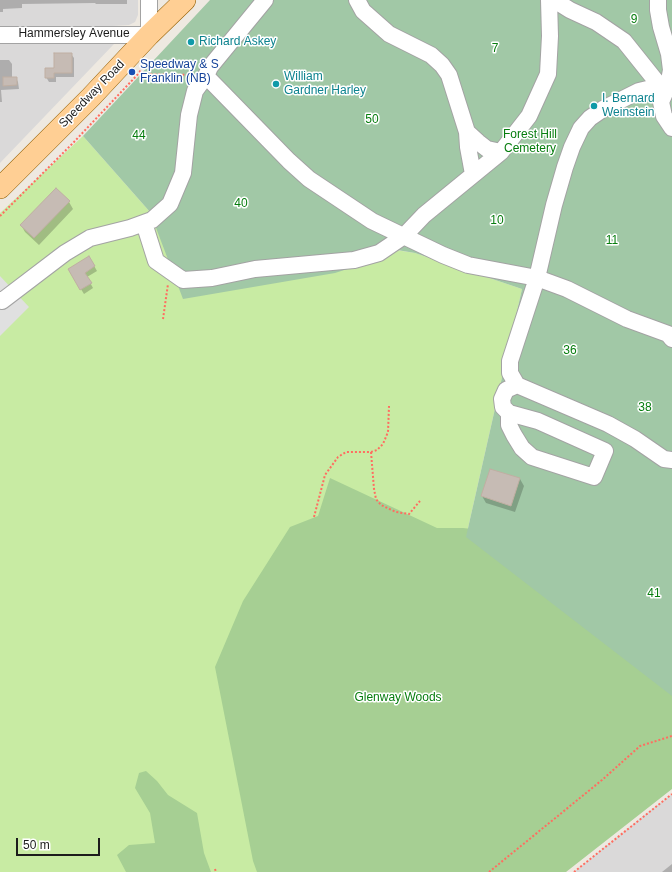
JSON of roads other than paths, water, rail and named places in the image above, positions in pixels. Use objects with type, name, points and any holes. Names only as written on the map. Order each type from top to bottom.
[{"type":"main road","name":"Speedway Road","points":[[0,188],[185,0]]},
{"type":"street","points":[[149,0],[149,35]]},
{"type":"street","points":[[0,300],[2,301],[65,253],[90,238],[130,228],[152,220],[170,204],[183,173],[188,115],[195,91],[206,76],[210,66],[265,0]]},
{"type":"street","points":[[357,0],[363,11],[389,34],[431,55],[442,65],[448,75],[467,132],[468,148],[474,174]]},
{"type":"street","points":[[144,223],[156,261],[183,280],[212,278],[255,269],[354,260],[379,253],[404,236],[424,215],[501,152],[529,116],[548,74],[550,36],[549,0]]},
{"type":"street","points":[[554,0],[570,10],[596,22],[624,41],[667,86]]},
{"type":"street","points":[[658,0],[661,27],[669,54],[671,70],[661,102],[664,116],[672,128]]},
{"type":"street","name":"Hammersley Avenue","points":[[0,35],[149,35]]},
{"type":"street","points":[[206,76],[289,161],[309,178],[372,221],[468,265],[537,278],[567,289],[627,319],[671,333]]},
{"type":"street","points":[[667,86],[639,91],[603,109],[590,118],[580,128],[565,167],[554,205],[537,278],[510,361],[510,373],[517,385],[608,424],[635,439],[664,459],[672,460]]},
{"type":"street","points":[[467,132],[487,149],[501,152]]},
{"type":"street","points":[[509,413],[509,425],[514,435],[522,448],[532,457],[594,477],[605,451],[538,421],[509,413],[502,407],[502,399],[506,390],[517,385]]},
{"type":"place","name":"Richard Askey","points":[[191,42]]},
{"type":"place","name":"Speedway & S Franklin (NB)","points":[[132,72]]},
{"type":"place","name":"William Gardner Harley","points":[[276,84]]},
{"type":"place","name":"I. Bernard Weinstein","points":[[594,106]]},
{"type":"park label","name":"9","points":[[634,20]]},
{"type":"park label","name":"7","points":[[495,49]]},
{"type":"park label","name":"50","points":[[372,120]]},
{"type":"park label","name":"44","points":[[139,136]]},
{"type":"park label","name":"Forest Hill Cemetery","points":[[530,142]]},
{"type":"park label","name":"40","points":[[241,204]]},
{"type":"park label","name":"10","points":[[497,221]]},
{"type":"park label","name":"11","points":[[612,241]]},
{"type":"park label","name":"36","points":[[570,351]]},
{"type":"park label","name":"38","points":[[645,408]]},
{"type":"park label","name":"41","points":[[654,594]]},
{"type":"park label","name":"Glenway Woods","points":[[398,698]]}]
